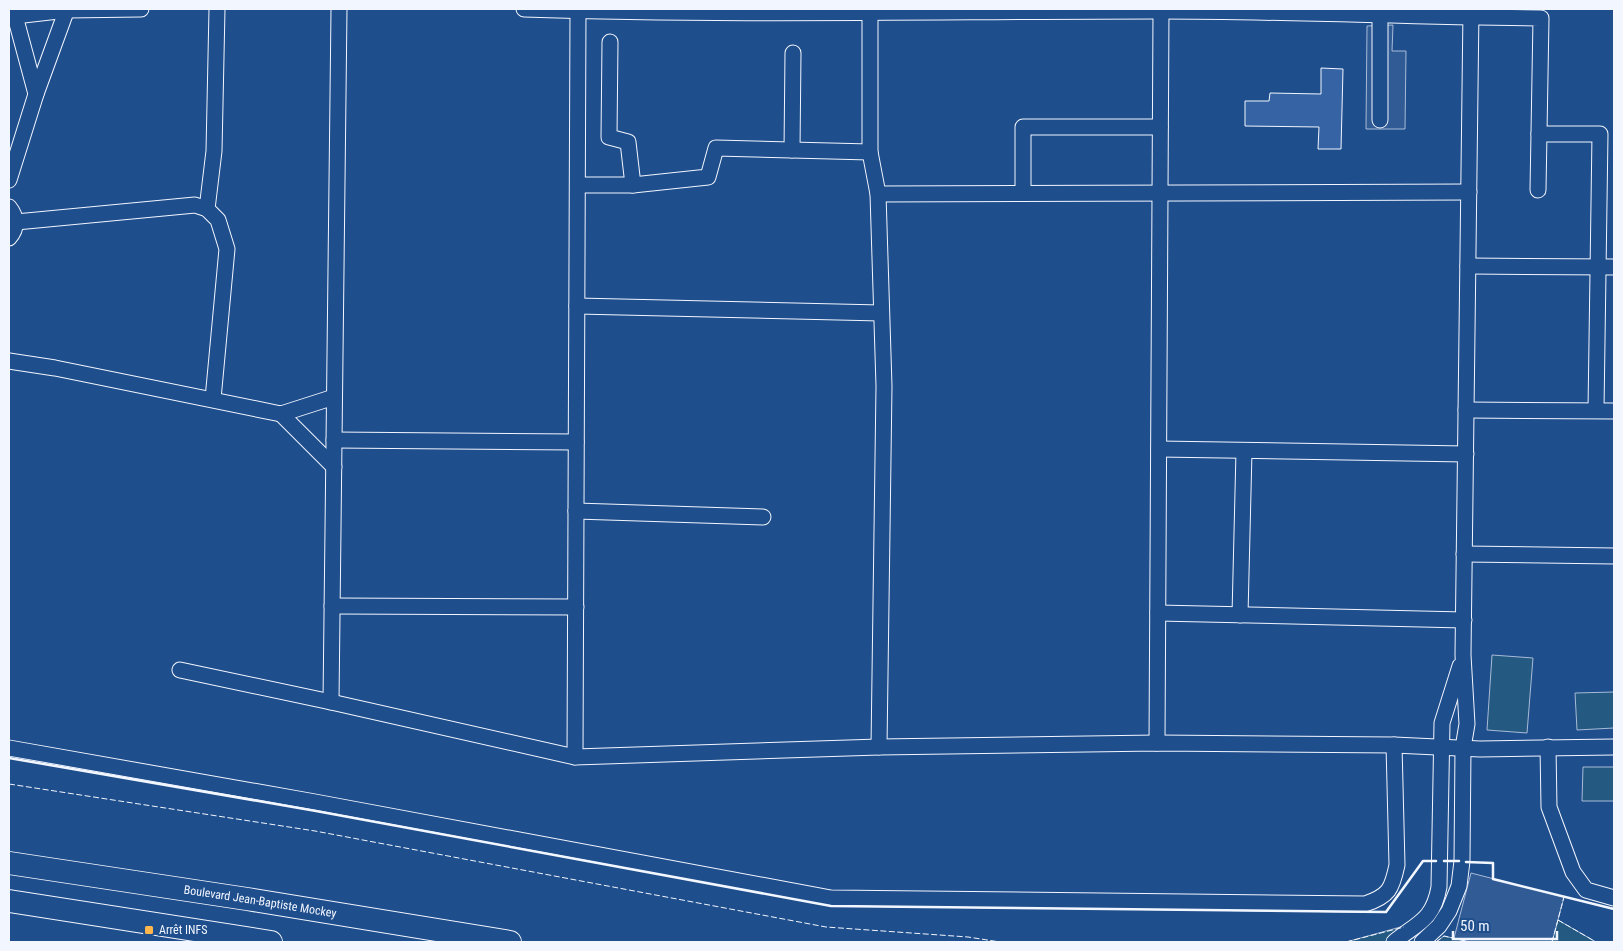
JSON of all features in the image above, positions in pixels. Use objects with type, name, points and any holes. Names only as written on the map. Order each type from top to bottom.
[{"type":"highway","name":"Boulevard Jean-Baptiste Mockey","points":[[9,863],[248,899],[510,942]]},
{"type":"highway","points":[[9,901],[271,942]]},
{"type":"street","points":[[36,94],[12,14],[67,9],[141,9]]},
{"type":"street","points":[[9,180],[36,94],[67,9]]},
{"type":"street","points":[[207,209],[214,151],[217,9]]},
{"type":"street","points":[[331,702],[339,9]]},
{"type":"street","points":[[524,9],[578,11],[1380,12],[1471,13],[1541,18],[1538,190]]},
{"type":"street","points":[[575,757],[578,11]]},
{"type":"street","points":[[870,11],[870,152],[878,194],[884,386],[880,747]]},
{"type":"street","points":[[1157,743],[1161,11]]},
{"type":"street","points":[[1380,12],[1380,120]]},
{"type":"street","points":[[1422,942],[1439,926],[1453,902],[1459,886],[1462,862],[1463,748],[1467,724],[1463,654],[1471,13]]},
{"type":"street","points":[[610,42],[609,137],[628,142],[634,185]]},
{"type":"street","points":[[792,150],[793,53]]},
{"type":"street","points":[[1023,193],[1024,127],[1160,127]]},
{"type":"street","points":[[1539,134],[1600,134],[1596,410]]},
{"type":"street","points":[[578,185],[634,185],[708,177],[716,148],[870,152]]},
{"type":"street","points":[[878,194],[1469,192]]},
{"type":"street","points":[[16,222],[195,205],[207,209],[218,220],[227,249],[212,399]]},
{"type":"street","points":[[9,207],[14,213],[16,222],[15,230],[9,238]]},
{"type":"street","points":[[1468,266],[1614,268]]},
{"type":"street","points":[[577,306],[881,313]]},
{"type":"street","points":[[9,361],[55,368],[281,414],[334,397]]},
{"type":"street","points":[[1466,410],[1614,411]]},
{"type":"street","points":[[281,414],[334,466]]},
{"type":"street","points":[[334,440],[576,442]]},
{"type":"street","points":[[1159,449],[1466,454]]},
{"type":"street","points":[[1240,615],[1244,451]]},
{"type":"street","points":[[576,511],[763,517]]},
{"type":"street","points":[[1464,554],[1614,556]]},
{"type":"street","points":[[332,606],[576,607]]},
{"type":"street","points":[[1158,613],[1464,620]]},
{"type":"street","points":[[1394,942],[1428,916],[1437,897],[1439,887],[1442,723],[1463,654]]},
{"type":"street","points":[[180,670],[575,757],[880,747],[1157,743],[1394,745],[1463,748],[1614,747]]},
{"type":"street","points":[[1442,723],[1467,724]]},
{"type":"street","points":[[9,748],[325,804],[831,898],[1365,904],[1380,899],[1393,884],[1397,865],[1394,745]]},
{"type":"street","points":[[1548,747],[1549,807],[1573,872],[1586,890],[1614,898]]},
{"type":"shaded area","points":[[1393,25],[1392,51],[1406,51],[1405,129],[1366,129],[1367,26]]},
{"type":"shaded area","points":[[1492,655],[1533,658],[1527,733],[1487,730]]},
{"type":"shaded area","points":[[1614,692],[1614,728],[1577,730],[1575,693]]},
{"type":"shaded area","points":[[1583,767],[1614,767],[1614,801],[1582,801]]},
{"type":"shaded area","points":[[1471,873],[1564,897],[1552,942],[1470,942],[1454,938]]},
{"type":"shaded area","points":[[1558,920],[1596,942],[1552,942]]},
{"type":"shaded area","points":[[1404,926],[1410,942],[1346,942]]},
{"type":"shaded area","points":[[1444,936],[1470,942],[1436,942]]},
{"type":"building","points":[[1321,68],[1343,69],[1341,149],[1318,149],[1319,127],[1245,126],[1245,101],[1269,101],[1270,93],[1321,94]]},
{"type":"fence","points":[[9,784],[315,831],[826,927],[968,937],[1000,942]]},
{"type":"fence","points":[[1552,942],[1564,897]]},
{"type":"fence","points":[[1558,920],[1596,942]]},
{"type":"fence","points":[[1346,942],[1404,927]]},
{"type":"fence","points":[[1436,942],[1444,936],[1470,942]]},
{"type":"wall","points":[[9,758],[316,811],[831,906],[1386,912],[1423,861],[1436,861]]},
{"type":"wall","points":[[1444,861],[1459,861]]},
{"type":"wall","points":[[1466,862],[1493,863],[1493,879],[1614,909]]},
{"type":"place","name":"Arrêt INFS","points":[[149,930]]}]
